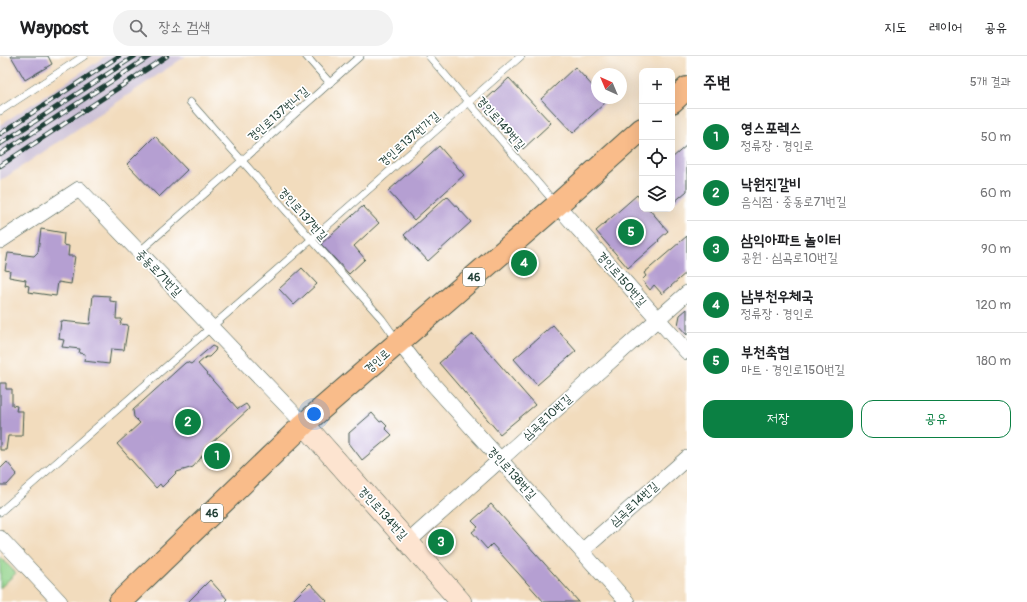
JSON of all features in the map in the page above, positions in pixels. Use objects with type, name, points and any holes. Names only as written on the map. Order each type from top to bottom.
[{"type":"main road","points":[[675,99],[687,88]]},
{"type":"main road","name":"경인로","points":[[120,602],[304,424],[557,205],[639,132]]},
{"type":"street","name":"중동로71번길","points":[[0,242],[79,189],[304,424]]},
{"type":"street","name":"경인로150번길","points":[[557,205],[687,352]]},
{"type":"street","name":"심곡로10번길","points":[[408,541],[687,293]]},
{"type":"street","name":"경인로138번길","points":[[399,342],[423,373],[627,602]]},
{"type":"street","name":"경인로134번길","points":[[304,424],[461,602]]},
{"type":"street","name":"심곡로14번길","points":[[582,551],[687,458]]},
{"type":"street","points":[[0,538],[60,602]]},
{"type":"lane","points":[[0,111],[84,56]]},
{"type":"lane","points":[[306,56],[330,83]]},
{"type":"lane","name":"경인로137번나길","points":[[139,252],[360,56]]},
{"type":"lane","name":"경인로149번길","points":[[429,56],[557,205]]},
{"type":"lane","name":"경인로137번가길","points":[[0,512],[521,56]]},
{"type":"lane","name":"경인로137번길","points":[[190,102],[382,320],[399,342]]},
{"type":"shaded area","points":[[106,56],[186,56],[0,181],[0,125]]},
{"type":"green space","points":[[0,557],[16,573],[0,588]]},
{"type":"building","points":[[11,56],[48,56],[52,64],[25,80]]},
{"type":"building","points":[[575,67],[591,84],[591,104],[604,104],[573,133],[541,99]]},
{"type":"building","points":[[509,78],[551,123],[523,149],[481,104]]},
{"type":"building","points":[[155,136],[187,170],[159,197],[127,164]]},
{"type":"building","points":[[687,145],[687,191],[675,201],[675,176],[675,155]]},
{"type":"building","points":[[439,146],[464,175],[414,220],[388,191]]},
{"type":"building","points":[[637,195],[639,197],[639,212],[652,212],[668,231],[658,240],[659,241],[628,268],[596,231]]},
{"type":"building","points":[[447,196],[471,222],[428,261],[404,235]]},
{"type":"building","points":[[363,206],[379,223],[354,246],[365,259],[349,274],[321,244]]},
{"type":"building","points":[[41,229],[64,233],[63,245],[69,246],[68,256],[75,256],[71,284],[58,282],[56,296],[28,292],[29,286],[25,285],[26,280],[9,277],[10,271],[5,270],[8,253],[34,256],[38,252]]},
{"type":"building","points":[[687,236],[687,272],[662,294],[654,285],[650,290],[642,280],[646,276],[644,273]]},
{"type":"building","points":[[302,268],[317,284],[294,305],[279,289]]},
{"type":"building","points":[[93,295],[110,296],[110,301],[117,302],[116,319],[122,319],[120,324],[128,325],[124,350],[111,349],[109,364],[84,361],[85,354],[79,353],[80,349],[62,347],[64,340],[59,339],[61,321],[90,324]]},
{"type":"building","points":[[687,309],[687,335],[678,325],[680,315]]},
{"type":"building","points":[[553,325],[576,351],[537,385],[514,359]]},
{"type":"building","points":[[473,334],[535,405],[500,434],[439,363]]},
{"type":"building","points":[[212,346],[216,348],[215,351],[198,364],[238,409],[246,404],[249,408],[209,445],[193,467],[177,472],[162,487],[160,484],[156,488],[117,444],[140,423],[134,417],[133,410],[185,363],[187,362],[191,364]]},
{"type":"building","points":[[0,383],[6,383],[6,389],[12,389],[12,405],[17,406],[16,411],[23,411],[22,436],[8,436],[6,450],[0,450]]},
{"type":"building","points":[[372,413],[380,422],[382,421],[387,426],[385,428],[392,435],[362,460],[349,443],[349,433]]},
{"type":"building","points":[[7,462],[17,474],[7,485],[0,485],[0,469]]},
{"type":"building","points":[[491,504],[579,602],[544,602],[492,544],[487,549],[472,532],[478,527],[472,521]]},
{"type":"building","points":[[210,580],[227,599],[224,602],[188,602]]},
{"type":"building","points":[[310,583],[327,601],[326,602],[291,602]]},
{"type":"railway","points":[[0,134],[119,56]]},
{"type":"railway","points":[[0,144],[135,56]]},
{"type":"railway","points":[[0,154],[150,56]]},
{"type":"railway","points":[[0,166],[167,56]]},
{"type":"place","name":"부천축협","points":[[631,232]]},
{"type":"place","name":"남부천우체국","points":[[524,263]]},
{"type":"place","name":"낙원진갈비","points":[[188,422]]},
{"type":"place","name":"영스포렉스","points":[[217,456]]},
{"type":"place","name":"삼익아파트 놀이터","points":[[441,542]]}]
